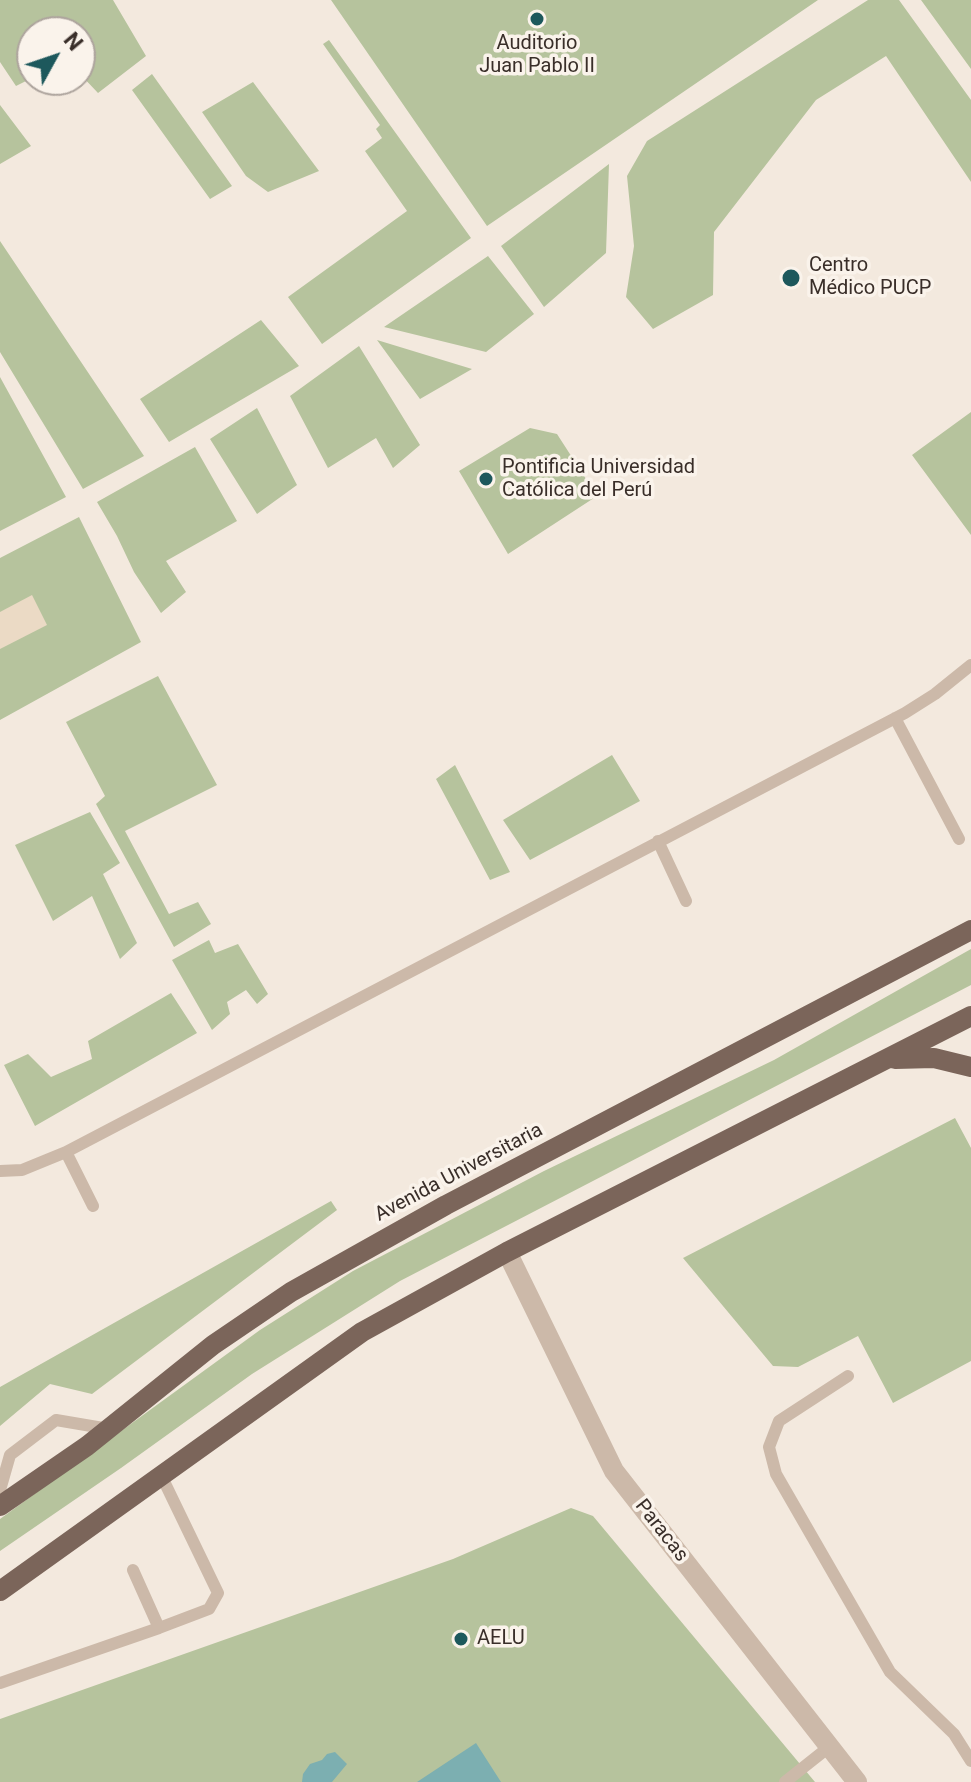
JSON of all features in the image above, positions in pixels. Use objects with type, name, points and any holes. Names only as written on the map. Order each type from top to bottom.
[{"type":"main road","name":"Avenida Universitaria","points":[[0,1506],[109,1429],[213,1345],[291,1292],[446,1205],[971,930]]},
{"type":"main road","points":[[0,1591],[362,1332],[507,1252],[971,1016]]},
{"type":"main road","points":[[883,1060],[934,1058],[971,1067]]},
{"type":"street","name":"Paracas","points":[[507,1252],[614,1471],[857,1782]]},
{"type":"lane","points":[[0,1171],[35,1166],[66,1152],[895,718],[935,694],[971,665]]},
{"type":"lane","points":[[895,718],[959,839]]},
{"type":"lane","points":[[658,841],[686,901]]},
{"type":"lane","points":[[66,1152],[93,1206]]},
{"type":"lane","points":[[848,1376],[779,1421],[769,1447],[776,1474],[890,1672],[954,1734],[971,1761]]},
{"type":"lane","points":[[0,1490],[10,1455],[56,1420],[109,1429]]},
{"type":"lane","points":[[0,1683],[209,1609],[218,1593],[161,1475]]},
{"type":"lane","points":[[133,1570],[159,1628]]},
{"type":"lane","points":[[785,1782],[829,1747]]},
{"type":"green space","points":[[0,0],[113,0],[146,56],[98,93],[96,16],[16,16],[16,86],[0,62]]},
{"type":"green space","points":[[331,0],[818,0],[487,226]]},
{"type":"green space","points":[[868,0],[899,0],[971,100],[971,182],[886,56],[816,100],[714,232],[713,295],[653,329],[626,297],[634,246],[627,176],[647,141]]},
{"type":"green space","points":[[921,0],[971,0],[971,69]]},
{"type":"green space","points":[[329,40],[471,238],[322,344],[288,297],[407,211],[365,151],[382,138],[376,129],[380,125],[323,44]]},
{"type":"green space","points":[[152,74],[232,186],[210,199],[132,90]]},
{"type":"green space","points":[[253,82],[319,171],[268,192],[246,176],[202,112]]},
{"type":"green space","points":[[0,105],[31,146],[0,164]]},
{"type":"green space","points":[[609,164],[606,253],[544,307],[501,246]]},
{"type":"green space","points":[[0,241],[144,456],[83,489],[0,352]]},
{"type":"green space","points":[[488,256],[534,314],[486,352],[384,327]]},
{"type":"green space","points":[[261,320],[299,366],[169,442],[140,399]]},
{"type":"green space","points":[[377,340],[472,369],[420,399]]},
{"type":"green space","points":[[359,346],[420,445],[393,468],[376,438],[328,468],[290,396]]},
{"type":"green space","points":[[0,377],[66,497],[0,531]]},
{"type":"green space","points":[[257,408],[297,485],[257,514],[210,439]]},
{"type":"green space","points":[[971,412],[971,535],[912,455]]},
{"type":"green space","points":[[530,428],[557,434],[597,496],[508,554],[459,471]]},
{"type":"green space","points":[[195,447],[237,521],[166,561],[186,592],[161,613],[134,572],[97,502]]},
{"type":"green space","points":[[79,517],[141,642],[0,720],[0,558]]},
{"type":"green space","points":[[158,676],[217,785],[125,831],[169,914],[198,902],[211,924],[174,947],[96,804],[105,796],[66,722]]},
{"type":"green space","points":[[612,755],[640,801],[530,860],[503,820]]},
{"type":"green space","points":[[455,765],[510,872],[490,880],[436,779]]},
{"type":"green space","points":[[90,812],[120,863],[103,874],[137,943],[120,959],[92,896],[53,921],[15,845]]},
{"type":"green space","points":[[209,940],[215,953],[238,944],[268,994],[257,1004],[246,990],[227,1002],[230,1014],[212,1030],[172,960]]},
{"type":"green space","points":[[971,949],[971,985],[400,1281],[252,1374],[0,1551],[0,1519],[260,1330],[353,1271],[544,1171],[774,1060]]},
{"type":"green space","points":[[171,993],[197,1033],[35,1126],[4,1065],[28,1054],[51,1077],[92,1059],[88,1041]]},
{"type":"green space","points":[[955,1118],[971,1148],[971,1361],[893,1403],[858,1336],[798,1367],[773,1366],[683,1258]]},
{"type":"green space","points":[[331,1201],[337,1210],[92,1394],[50,1384],[0,1426],[0,1387]]},
{"type":"green space","name":"AELU","points":[[571,1508],[593,1516],[815,1782],[0,1782],[0,1719],[453,1559]]},
{"type":"shaded area","points":[[32,595],[47,625],[0,649],[0,612]]},
{"type":"water","points":[[476,1743],[501,1782],[417,1782]]},
{"type":"water","points":[[335,1752],[347,1764],[332,1782],[302,1782],[310,1764]]},
{"type":"place","name":"Auditorio Juan Pablo II","points":[[537,19]]},
{"type":"place","name":"Centro Médico PUCP","points":[[791,278]]},
{"type":"place","name":"Pontificia Universidad Católica del Perú","points":[[486,479]]},
{"type":"place","name":"AELU","points":[[461,1639]]}]
